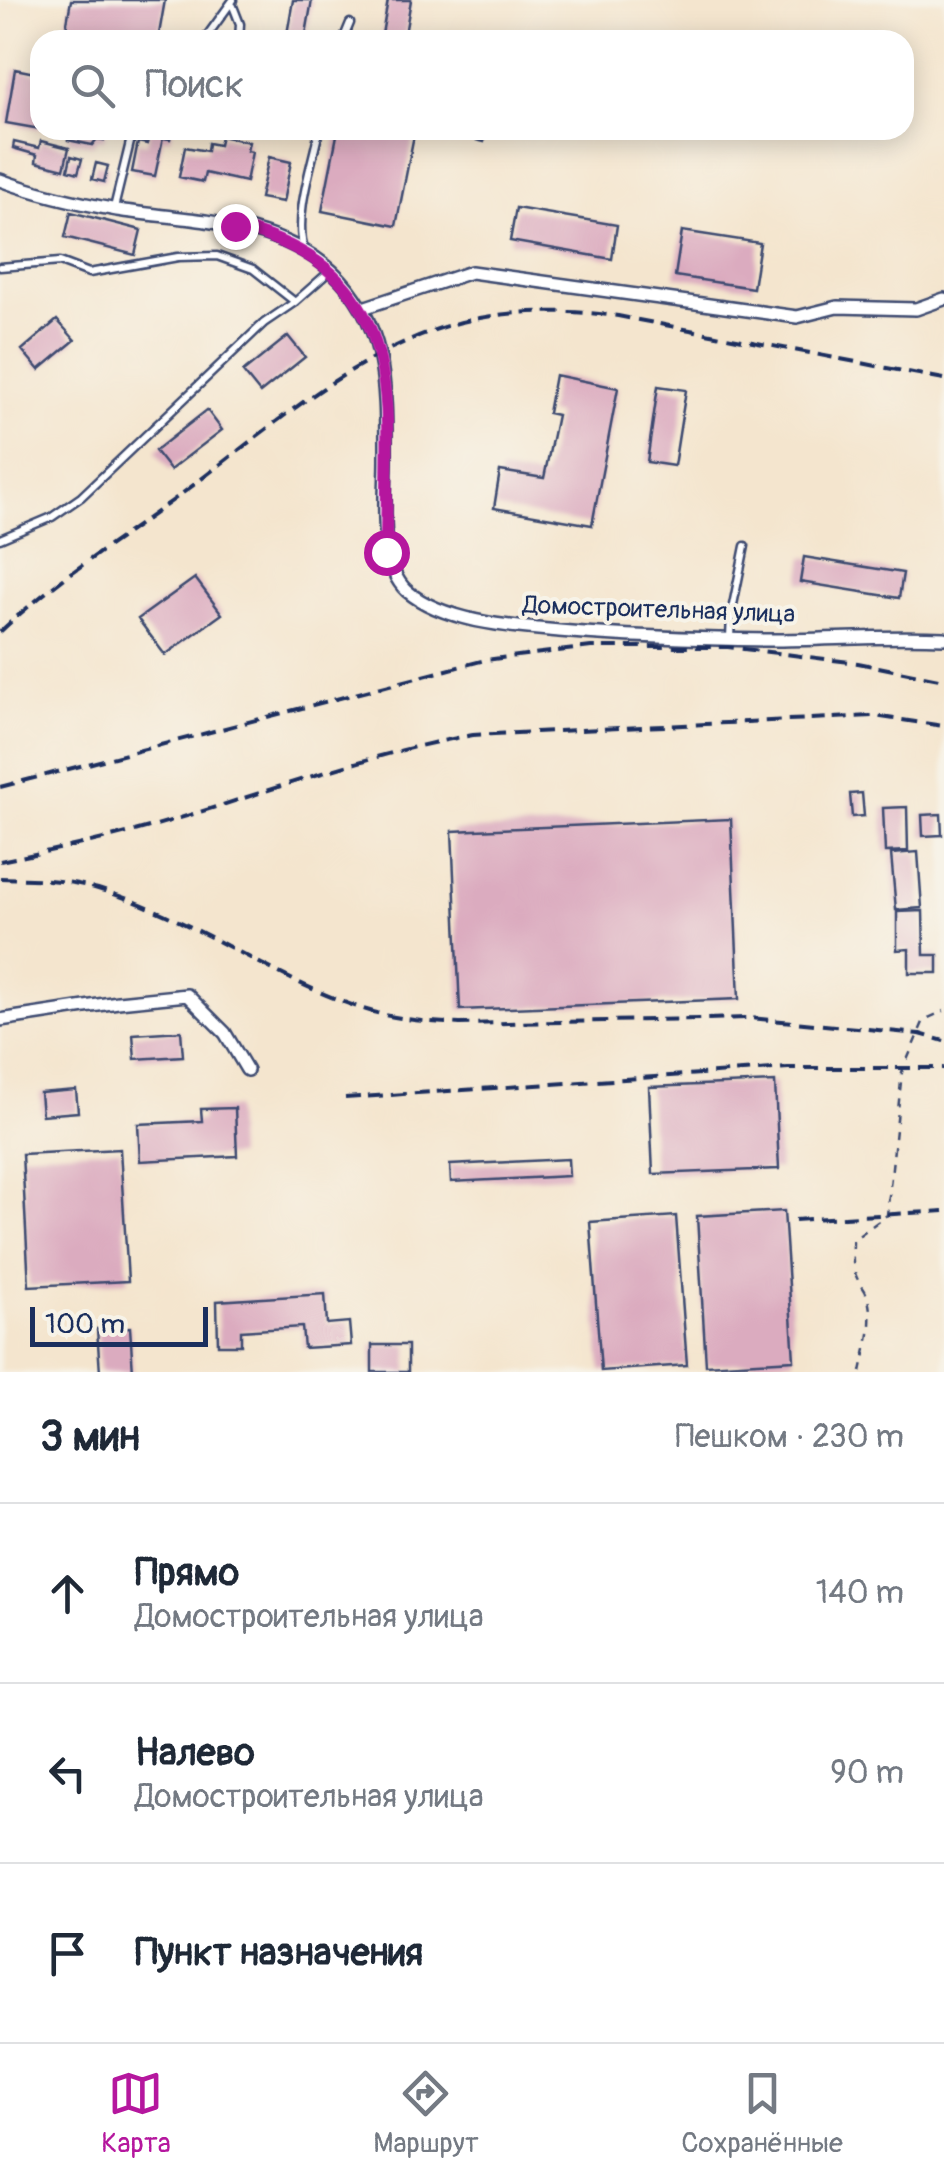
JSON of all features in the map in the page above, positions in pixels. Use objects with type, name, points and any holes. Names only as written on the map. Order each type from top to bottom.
[{"type":"street","name":"Домостроительная улица","points":[[0,180],[114,209],[235,226],[273,236],[305,251],[331,270],[363,308],[386,382],[386,552],[406,590],[438,608],[494,625],[623,636],[944,638]]},
{"type":"street","points":[[363,308],[471,272],[797,317],[838,307],[916,308],[944,299]]},
{"type":"street","points":[[0,1020],[186,996],[225,1033],[247,1070]]},
{"type":"lane","points":[[212,30],[233,2]]},
{"type":"lane","points":[[233,2],[240,30]]},
{"type":"lane","points":[[347,30],[350,22]]},
{"type":"lane","points":[[114,209],[131,140]]},
{"type":"lane","points":[[305,251],[302,222],[317,140]]},
{"type":"lane","points":[[0,267],[60,262],[89,273],[178,257],[217,256],[253,269],[295,302]]},
{"type":"lane","points":[[0,538],[52,517],[81,497],[264,322],[295,302],[331,270]]},
{"type":"lane","points":[[730,639],[730,616],[745,546]]},
{"type":"path","points":[[861,1372],[870,1321],[866,1289],[853,1268],[853,1240],[887,1214],[902,1072],[924,1020],[944,1011]]},
{"type":"building","points":[[71,0],[165,0],[160,30],[66,30]]},
{"type":"building","points":[[293,0],[312,0],[307,30],[288,30]]},
{"type":"building","points":[[388,0],[411,0],[406,30],[383,30]]},
{"type":"building","points":[[15,69],[30,72],[30,127],[6,123]]},
{"type":"building","points":[[68,140],[96,140],[92,145]]},
{"type":"building","points":[[148,140],[163,140],[155,176],[132,172],[138,142],[147,144]]},
{"type":"building","points":[[220,140],[249,142],[247,151],[252,152],[246,182],[205,173],[203,182],[179,177],[185,147],[207,151],[208,143],[219,145]]},
{"type":"building","points":[[336,140],[413,140],[396,226],[322,211]]},
{"type":"building","points":[[41,141],[69,148],[64,169],[36,162],[37,155],[13,148],[14,142],[39,148]]},
{"type":"building","points":[[71,156],[82,159],[78,173],[68,170]]},
{"type":"building","points":[[269,157],[291,162],[283,202],[260,198]]},
{"type":"building","points":[[96,163],[108,166],[104,182],[92,179]]},
{"type":"building","points":[[516,208],[617,225],[612,259],[510,241]]},
{"type":"building","points":[[71,212],[141,230],[135,255],[65,237]]},
{"type":"building","points":[[682,231],[760,243],[753,288],[675,276]]},
{"type":"building","points":[[57,320],[75,340],[39,370],[22,350]]},
{"type":"building","points":[[288,336],[305,357],[260,393],[243,372]]},
{"type":"building","points":[[555,375],[618,388],[592,525],[494,508],[500,471],[544,478],[557,415],[548,413]]},
{"type":"building","points":[[658,386],[686,390],[674,466],[647,462]]},
{"type":"building","points":[[207,410],[222,430],[170,470],[155,451]]},
{"type":"building","points":[[804,557],[903,573],[899,598],[800,582]]},
{"type":"building","points":[[195,578],[222,614],[165,655],[138,619]]},
{"type":"building","points":[[862,793],[864,816],[852,817],[850,794]]},
{"type":"building","points":[[907,807],[908,851],[885,852],[883,808]]},
{"type":"building","points":[[941,814],[942,835],[923,836],[922,815]]},
{"type":"building","points":[[731,819],[739,999],[460,1010],[452,831]]},
{"type":"building","points":[[918,852],[922,908],[896,910],[891,854]]},
{"type":"building","points":[[923,911],[924,955],[938,955],[938,973],[909,973],[909,949],[897,950],[897,912]]},
{"type":"building","points":[[181,1031],[183,1056],[135,1059],[133,1034]]},
{"type":"building","points":[[775,1082],[779,1169],[653,1174],[649,1087]]},
{"type":"building","points":[[76,1090],[78,1112],[42,1115],[40,1093]]},
{"type":"building","points":[[235,1108],[237,1156],[140,1161],[138,1124],[202,1121],[201,1109]]},
{"type":"building","points":[[120,1149],[128,1281],[29,1286],[22,1154]]},
{"type":"building","points":[[568,1159],[569,1176],[451,1182],[450,1165]]},
{"type":"building","points":[[784,1211],[794,1360],[706,1365],[697,1216]]},
{"type":"building","points":[[676,1216],[687,1365],[601,1371],[590,1222]]},
{"type":"building","points":[[325,1294],[327,1324],[349,1322],[351,1345],[304,1348],[302,1327],[241,1331],[241,1345],[218,1345],[217,1301]]},
{"type":"building","points":[[130,1327],[133,1372],[100,1372],[97,1329]]},
{"type":"building","points":[[372,1345],[408,1345],[408,1372],[372,1372]]},
{"type":"railway","points":[[0,632],[63,579],[314,395],[388,350],[466,321],[542,312],[618,316],[944,379]]},
{"type":"railway","points":[[0,787],[485,660],[591,647],[728,647],[858,663],[944,680]]},
{"type":"railway","points":[[0,861],[131,832],[350,765],[473,735],[874,716],[944,726]]},
{"type":"railway","points":[[0,878],[74,883],[133,901],[335,999],[403,1019],[460,1024],[750,1018],[920,1034],[944,1041]]},
{"type":"railway","points":[[345,1098],[788,1068],[944,1068]]},
{"type":"railway","points":[[795,1220],[944,1211]]},
{"type":"route","points":[[235,226],[273,236],[305,251],[331,270],[363,308],[386,382],[386,552]]}]
